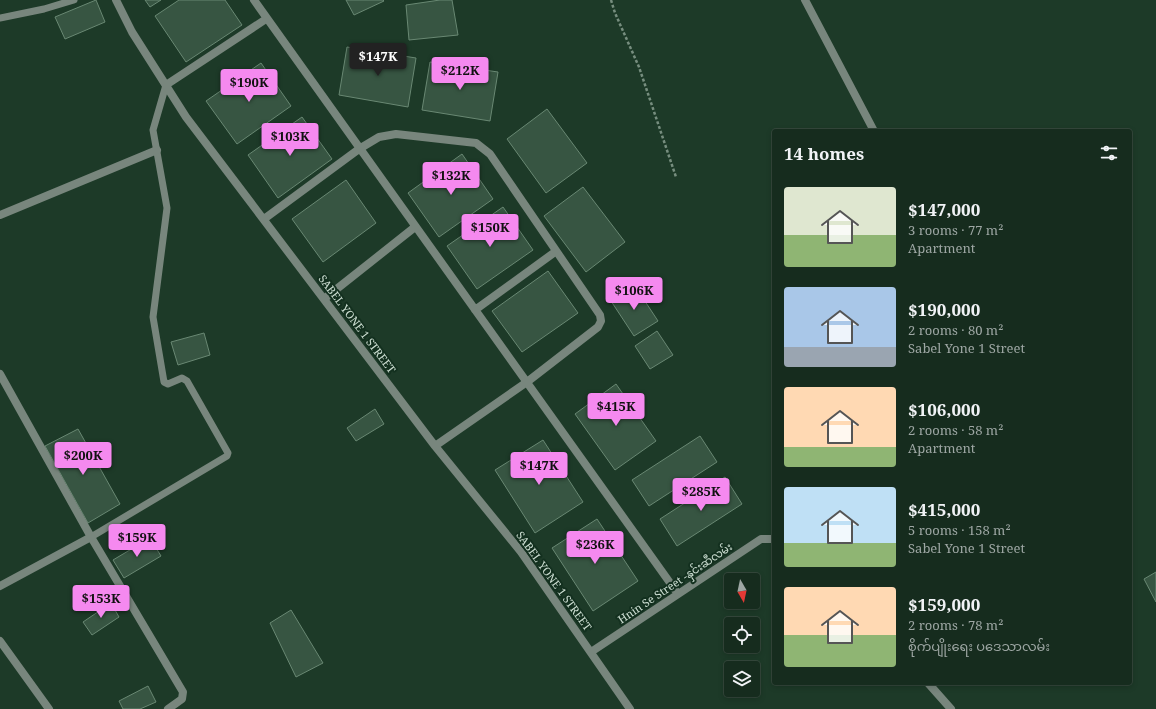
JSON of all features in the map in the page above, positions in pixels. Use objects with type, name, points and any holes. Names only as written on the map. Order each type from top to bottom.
[{"type":"street","name":"SABEL YONE 1 STREET","points":[[116,0],[132,32],[186,117],[435,446],[522,552],[630,709]]},
{"type":"street","points":[[254,0],[266,19],[678,594]]},
{"type":"street","points":[[805,0],[873,129]]},
{"type":"street","points":[[166,85],[266,19]]},
{"type":"street","points":[[264,219],[359,149],[379,137],[396,134],[476,143],[490,154],[600,315],[601,321],[598,327],[526,382],[435,446]]},
{"type":"street","points":[[0,215],[157,150]]},
{"type":"street","points":[[324,298],[415,227]]},
{"type":"street","points":[[475,310],[556,252]]},
{"type":"street","points":[[0,374],[91,537],[183,692],[182,699],[168,709]]},
{"type":"street","points":[[0,586],[91,537]]},
{"type":"street","name":"Hnin Se Street -နှင်းဆီလမ်း","points":[[591,652],[761,539],[772,539]]},
{"type":"street","points":[[0,641],[49,709]]},
{"type":"street","points":[[930,685],[951,709]]},
{"type":"lane","points":[[0,18],[44,9],[74,0]]},
{"type":"lane","points":[[91,537],[227,456],[228,453],[187,381],[182,378],[168,384],[164,382],[153,317],[167,208],[153,130],[166,85]]},
{"type":"path","points":[[611,0],[615,13],[639,67],[676,177]]},
{"type":"building","points":[[96,0],[105,22],[65,39],[55,17]]},
{"type":"building","points":[[145,0],[161,0],[150,7]]},
{"type":"building","points":[[179,0],[225,0],[242,25],[186,62],[155,16]]},
{"type":"building","points":[[346,0],[383,0],[384,1],[354,15]]},
{"type":"building","points":[[440,0],[452,0],[458,35],[409,40],[406,5]]},
{"type":"building","points":[[347,47],[416,58],[408,107],[339,95]]},
{"type":"building","points":[[430,62],[498,72],[490,121],[422,110]]},
{"type":"building","points":[[261,63],[291,106],[237,144],[206,101]]},
{"type":"building","points":[[547,109],[587,163],[546,193],[507,139]]},
{"type":"building","points":[[302,117],[332,159],[278,198],[248,155]]},
{"type":"building","points":[[462,154],[493,199],[439,237],[408,193]]},
{"type":"building","points":[[346,180],[376,223],[323,262],[292,219]]},
{"type":"building","points":[[583,187],[625,242],[586,272],[544,216]]},
{"type":"building","points":[[503,207],[533,250],[477,289],[447,246]]},
{"type":"building","points":[[548,271],[578,313],[522,352],[492,311]]},
{"type":"building","points":[[635,286],[658,321],[634,336],[611,301]]},
{"type":"building","points":[[657,331],[673,355],[650,369],[635,346]]},
{"type":"building","points":[[204,333],[210,355],[178,365],[171,342]]},
{"type":"building","points":[[616,384],[656,441],[615,470],[575,414]]},
{"type":"building","points":[[375,409],[384,424],[356,441],[347,428]]},
{"type":"building","points":[[78,429],[120,504],[88,523],[45,446]]},
{"type":"building","points":[[700,436],[717,462],[649,506],[632,480]]},
{"type":"building","points":[[543,440],[583,502],[535,533],[495,470]]},
{"type":"building","points":[[725,477],[742,504],[677,546],[660,519]]},
{"type":"building","points":[[597,519],[638,581],[593,611],[552,548]]},
{"type":"building","points":[[150,538],[161,556],[124,578],[113,560]]},
{"type":"building","points":[[1156,572],[1156,602],[1144,579]]},
{"type":"building","points":[[111,603],[119,617],[92,635],[83,622]]},
{"type":"building","points":[[291,610],[323,663],[296,677],[270,623]]},
{"type":"building","points":[[148,686],[156,702],[140,709],[123,709],[119,701]]}]
